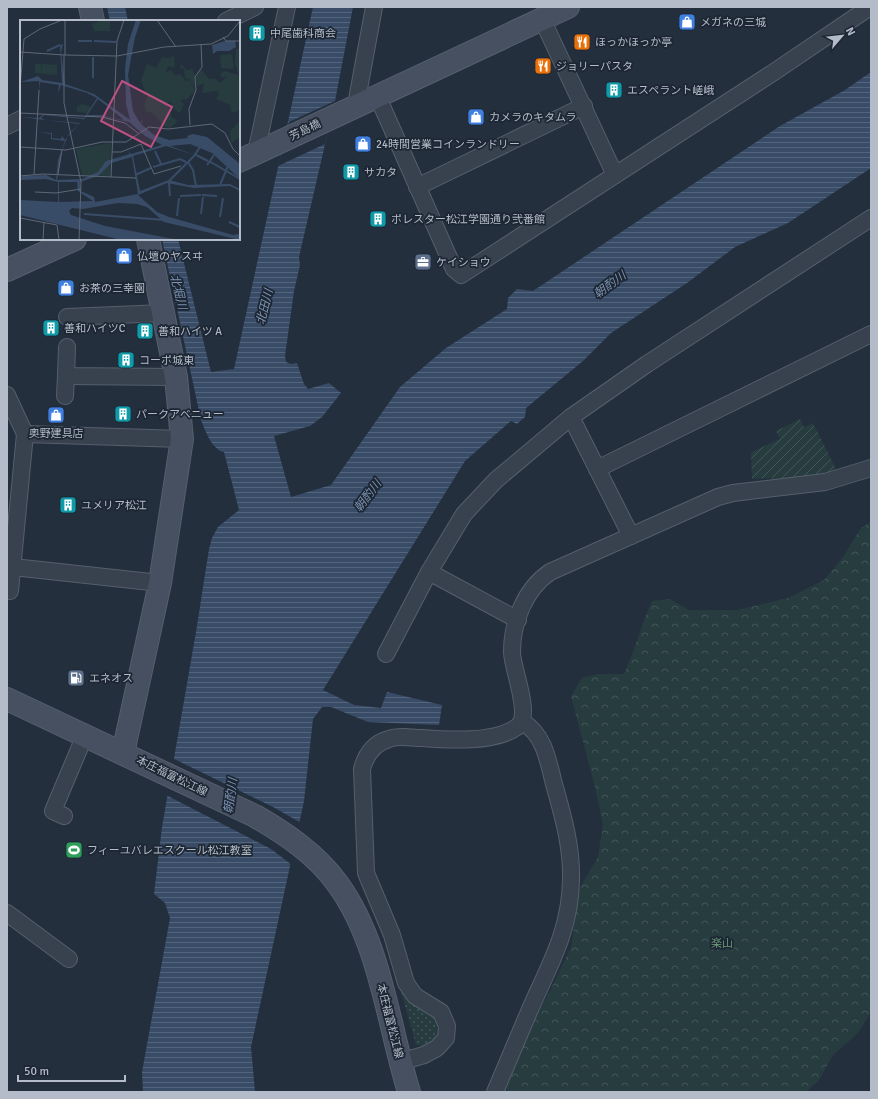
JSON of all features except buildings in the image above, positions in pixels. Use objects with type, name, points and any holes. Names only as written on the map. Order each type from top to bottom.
[{"type":"street","points":[[90,7],[93,20]]},
{"type":"street","points":[[228,20],[255,7]]},
{"type":"street","points":[[254,154],[287,7]]},
{"type":"street","points":[[349,109],[374,7]]},
{"type":"street","name":"芳島橋","points":[[254,154],[377,95],[568,7]]},
{"type":"street","points":[[377,95],[454,269],[460,275],[774,72],[870,7]]},
{"type":"street","points":[[542,19],[615,174]]},
{"type":"street","points":[[417,187],[584,106]]},
{"type":"street","points":[[7,126],[20,120]]},
{"type":"street","points":[[386,654],[429,572],[464,514],[496,480],[571,417],[647,364],[871,218]]},
{"type":"street","points":[[7,270],[73,240]]},
{"type":"street","points":[[123,753],[160,583],[182,439],[176,377],[148,240]]},
{"type":"street","points":[[67,317],[164,313]]},
{"type":"street","points":[[597,469],[871,334]]},
{"type":"street","points":[[66,396],[67,346]]},
{"type":"street","points":[[66,376],[176,377]]},
{"type":"street","points":[[7,395],[11,413],[25,434],[13,566],[10,591],[7,590]]},
{"type":"street","points":[[571,417],[631,536]]},
{"type":"street","points":[[25,434],[182,439]]},
{"type":"street","points":[[523,722],[523,710],[512,651],[518,620],[529,594],[542,578],[561,566],[718,496],[825,482],[871,468]]},
{"type":"street","points":[[13,566],[160,583]]},
{"type":"street","points":[[429,572],[518,620]]},
{"type":"street","name":"本庄福富松江線","points":[[7,699],[255,816],[310,853],[337,883],[352,906],[359,921],[378,973],[409,1092]]},
{"type":"street","points":[[400,1062],[424,1055],[437,1048],[446,1038],[447,1026],[441,1012],[415,996],[406,983],[392,935],[366,873],[362,769],[364,760],[371,749],[388,739],[403,737],[459,740],[486,738],[509,732],[523,722]]},
{"type":"street","points":[[496,1092],[528,1013],[558,948],[566,922],[571,879],[567,831],[545,747],[534,730],[523,722]]},
{"type":"street","points":[[64,816],[53,811],[85,735]]},
{"type":"street","points":[[7,913],[69,959]]},
{"type":"green space","points":[[800,419],[804,427],[813,423],[839,475],[776,484],[771,478],[752,479],[751,452],[780,439],[776,431]]},
{"type":"green space","name":"楽山","points":[[871,522],[871,1012],[858,1033],[833,1055],[819,1080],[806,1092],[506,1092],[523,1037],[549,993],[571,947],[579,889],[598,857],[603,825],[595,787],[571,696],[582,678],[598,674],[624,674],[652,601],[670,599],[689,610],[737,610],[788,598],[824,580],[843,557],[861,528]]},
{"type":"green space","points":[[398,981],[435,1017],[437,1028],[432,1042],[422,1046],[416,1045]]},
{"type":"water","points":[[107,7],[125,7],[128,20],[110,20]]},
{"type":"water","points":[[313,7],[353,7],[335,101],[299,257],[300,265],[294,291],[285,356],[286,362],[291,364],[297,363],[304,384],[308,389],[329,383],[341,393],[322,417],[310,426],[274,436],[291,497],[331,485],[400,387],[446,348],[507,309],[508,298],[517,289],[533,291],[780,126],[845,90],[871,72],[871,168],[788,223],[735,247],[687,283],[611,333],[583,361],[526,408],[525,417],[517,424],[511,421],[465,461],[323,690],[354,705],[381,708],[387,692],[442,705],[439,725],[368,722],[331,707],[322,707],[313,719],[304,801],[251,1047],[255,1092],[143,1092],[142,1072],[170,918],[165,903],[154,894],[162,827],[209,549],[212,538],[218,527],[239,510],[224,452],[216,448],[213,444],[201,420],[162,240],[178,240],[211,372],[234,369]]},
{"type":"pier","points":[[335,101],[325,144],[278,166],[289,122]]},
{"type":"pier","points":[[172,758],[273,807],[301,823],[292,865],[271,849],[166,795]]},
{"type":"place","name":"メガネの三城","points":[[687,22]]},
{"type":"place","name":"中尾歯科商会","points":[[257,33]]},
{"type":"place","name":"ほっかほっか亭","points":[[582,42]]},
{"type":"place","name":"ジョリーパスタ","points":[[543,66]]},
{"type":"place","name":"エスペラント嵯峨","points":[[614,90]]},
{"type":"place","name":"カメラのキタムラ","points":[[476,117]]},
{"type":"place","name":"24時間営業コインランドリー","points":[[363,144]]},
{"type":"place","name":"サカタ","points":[[351,172]]},
{"type":"place","name":"ポレスター松江学園通り弐番館","points":[[378,219]]},
{"type":"place","name":"仏壇のヤスヰ","points":[[124,256]]},
{"type":"place","name":"ケイショウ","points":[[423,262]]},
{"type":"place","name":"お茶の三幸園","points":[[66,288]]},
{"type":"place","name":"善和ハイツC","points":[[51,328]]},
{"type":"place","name":"善和ハイツ A","points":[[145,331]]},
{"type":"place","name":"コーポ城東","points":[[126,360]]},
{"type":"place","name":"パークアベニュー","points":[[123,414]]},
{"type":"place","name":"奥野建具店","points":[[56,415]]},
{"type":"place","name":"ユメリア松江","points":[[68,505]]},
{"type":"place","name":"エネオス","points":[[76,678]]},
{"type":"place","name":"フィーユバレエスクール松江教室","points":[[74,850]]},
{"type":"water label","name":"朝酌川","points":[[610,285]]},
{"type":"water label","name":"北堀川","points":[[178,292]]},
{"type":"water label","name":"北田川","points":[[265,307]]},
{"type":"water label","name":"朝酌川","points":[[368,496]]},
{"type":"water label","name":"朝酌川","points":[[231,796]]}]
